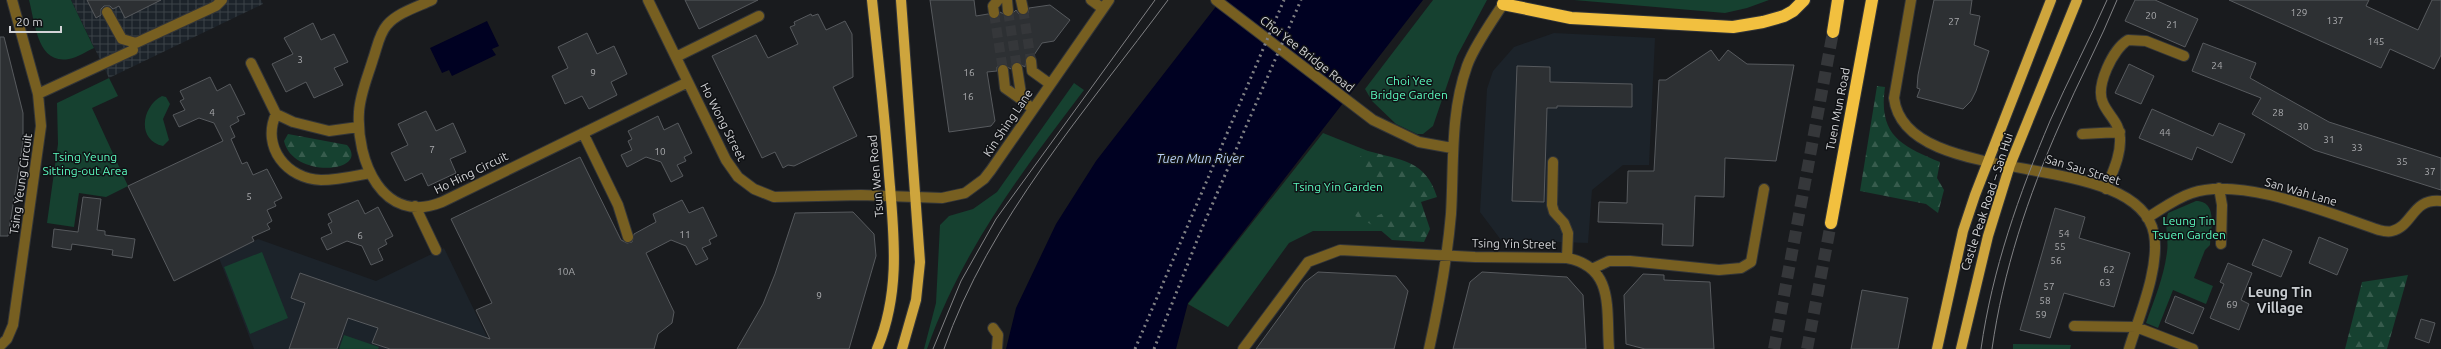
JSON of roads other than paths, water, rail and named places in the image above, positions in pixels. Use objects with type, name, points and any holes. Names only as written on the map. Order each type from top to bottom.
[{"type":"highway","points":[[1504,2],[1571,18],[1733,26],[1763,22],[1784,16],[1804,0]]},
{"type":"highway","points":[[1833,32],[1838,0]]},
{"type":"highway","name":"Tuen Mun Road","points":[[1831,223],[1872,0]]},
{"type":"main road","name":"Tsun Wen Road","points":[[872,0],[895,239],[895,275],[889,312],[877,349]]},
{"type":"main road","points":[[901,0],[910,144],[916,197],[918,281],[912,319],[902,349]]},
{"type":"main road","name":"Castle Peak Road – San Hui","points":[[1937,349],[1964,231],[1988,161],[2051,0]]},
{"type":"main road","name":"Castle Peak Road – San Hui","points":[[1961,349],[1988,236],[2010,165],[2077,0]]},
{"type":"street","name":"Tsing Yeung Circuit","points":[[0,346],[11,332],[20,285],[41,140],[38,94],[12,0]]},
{"type":"street","points":[[108,12],[122,39],[136,43],[216,6],[222,0]]},
{"type":"street","name":"Ho Hing Circuit","points":[[432,0],[392,21],[383,30],[362,93],[358,127],[360,143],[370,173],[387,196],[399,203],[415,206],[442,202],[688,82]]},
{"type":"street","name":"Ho Wong Street","points":[[648,0],[732,169],[754,190],[774,197],[891,196]]},
{"type":"street","points":[[994,13],[993,6],[998,0]]},
{"type":"street","points":[[1007,0],[1008,11]]},
{"type":"street","points":[[1091,0],[1105,4]]},
{"type":"street","name":"Choi Yee Bridge Road","points":[[1216,0],[1373,120],[1419,142],[1452,148]]},
{"type":"street","name":"San Sau Street","points":[[1911,0],[1894,90],[1896,111],[1907,128],[1926,142],[1958,155],[2052,173],[2106,189],[2130,200],[2147,218],[2154,233],[2154,265],[2129,349]]},
{"type":"street","points":[[1429,349],[1439,306],[1447,255],[1451,212],[1452,148],[1456,112],[1467,65],[1504,2]]},
{"type":"street","name":"Kin Shing Lane","points":[[891,196],[942,198],[954,196],[975,187],[991,170],[1105,4]]},
{"type":"street","points":[[676,57],[759,16]]},
{"type":"street","points":[[2106,189],[2119,153],[2120,132],[2102,102],[2101,92],[2111,60],[2119,46],[2128,40],[2146,41],[2184,56]]},
{"type":"street","points":[[38,94],[133,50]]},
{"type":"street","points":[[1030,61],[1032,71],[1050,84]]},
{"type":"street","points":[[251,63],[276,114],[305,126],[329,131],[358,127]]},
{"type":"street","points":[[1017,68],[1022,100]]},
{"type":"street","points":[[1003,70],[1005,88],[1033,109]]},
{"type":"street","points":[[276,114],[272,123],[271,141],[282,162],[293,171],[306,177],[320,180],[370,173]]},
{"type":"street","points":[[2082,134],[2120,132]]},
{"type":"street","points":[[583,133],[618,206],[628,237]]},
{"type":"street","points":[[1553,162],[1552,205],[1554,212],[1564,223],[1568,233],[1567,258]]},
{"type":"street","points":[[2219,188],[2222,205],[2221,244]]},
{"type":"street","name":"San Wah Lane","points":[[2147,218],[2184,196],[2219,188],[2271,196],[2379,230],[2392,231],[2403,224],[2417,206],[2434,200],[2441,201]]},
{"type":"street","points":[[1609,349],[1605,291],[1594,268],[1609,261],[1630,260],[1719,270],[1741,268],[1751,262],[1764,189]]},
{"type":"street","points":[[415,206],[436,250]]},
{"type":"street","name":"Tsing Yin Street","points":[[1243,349],[1308,262],[1340,250],[1447,255],[1567,258],[1581,260],[1594,268]]},
{"type":"street","points":[[2074,326],[2136,327],[2193,349]]},
{"type":"street","points":[[993,328],[998,335],[997,349]]},
{"type":"water","name":"Tuen Mun River","points":[[1221,0],[1423,0],[1188,303],[1176,349],[1006,349],[1016,308],[1056,224],[1096,161]]},
{"type":"water","points":[[487,21],[499,46],[492,49],[496,55],[452,76],[449,70],[442,73],[430,48]]},
{"type":"tunnel","points":[[1023,9],[1031,61]]},
{"type":"tunnel","points":[[1008,11],[1017,68]]},
{"type":"tunnel","points":[[994,13],[1003,70]]},
{"type":"tunnel","points":[[1774,349],[1833,32]]},
{"type":"tunnel","points":[[1807,349],[1831,223]]},
{"type":"tram line","points":[[933,349],[961,281],[996,219],[1155,0]]},
{"type":"tram line","points":[[944,349],[963,302],[986,256],[1013,211],[1042,167],[1168,0]]},
{"type":"tram line","points":[[1981,349],[1999,261],[2017,204],[2050,121],[2107,0]]},
{"type":"tram line","points":[[1992,349],[2003,291],[2027,206],[2048,151],[2117,0]]},
{"type":"railway","points":[[1135,349],[1284,0]]},
{"type":"railway","points":[[1154,349],[1202,228],[1301,0]]},
{"type":"district","name":"Leung Tin Village","points":[[2280,300]]},
{"type":"park label","name":"Choi Yee Bridge Garden","points":[[1409,88]]},
{"type":"park label","name":"Tsing Yeung Sitting-out Area","points":[[85,164]]},
{"type":"park label","name":"Tsing Yin Garden","points":[[1338,187]]},
{"type":"park label","name":"Leung Tin Tsuen Garden","points":[[2189,228]]}]
